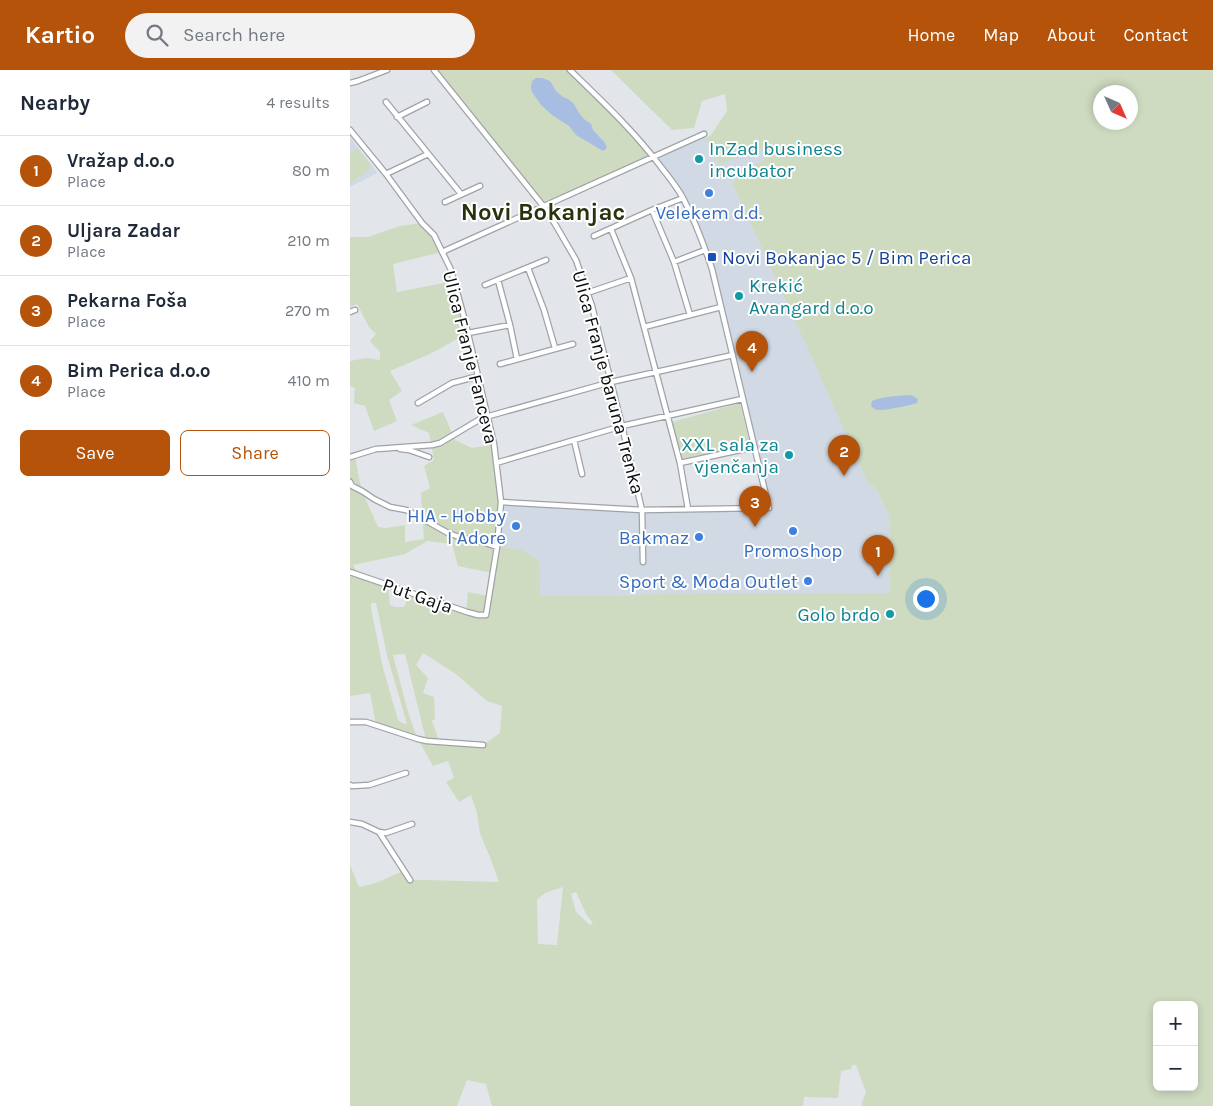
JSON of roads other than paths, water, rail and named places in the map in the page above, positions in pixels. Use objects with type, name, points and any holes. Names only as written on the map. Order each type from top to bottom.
[{"type":"street","points":[[350,83],[387,70]]},
{"type":"street","name":"Ulica Franje baruna Trenka","points":[[434,70],[544,207],[576,260],[611,382],[642,510],[643,562]]},
{"type":"street","points":[[501,502],[642,510],[769,508],[712,269],[698,231],[683,198],[654,156],[640,139],[570,70]]},
{"type":"street","points":[[386,102],[461,194]]},
{"type":"street","points":[[397,117],[427,102]]},
{"type":"street","name":"Ulica Franje Fanceva","points":[[350,130],[434,236],[451,270],[488,416],[494,444],[501,502],[498,547],[486,615]]},
{"type":"street","points":[[442,252],[704,134]]},
{"type":"street","points":[[386,174],[428,154]]},
{"type":"street","points":[[445,202],[480,186]]},
{"type":"street","points":[[594,236],[683,198]]},
{"type":"street","points":[[652,210],[674,262],[690,315]]},
{"type":"street","points":[[611,228],[631,278],[680,463],[688,509]]},
{"type":"street","points":[[674,262],[705,250]]},
{"type":"street","points":[[485,286],[546,260]]},
{"type":"street","points":[[528,268],[544,310],[555,348]]},
{"type":"street","points":[[587,293],[631,278]]},
{"type":"street","points":[[498,280],[517,359]]},
{"type":"street","points":[[644,327],[721,307]]},
{"type":"street","points":[[468,333],[510,325]]},
{"type":"street","points":[[500,364],[573,344]]},
{"type":"street","points":[[350,457],[376,449],[440,443],[488,416],[611,382],[733,355]]},
{"type":"street","points":[[418,403],[452,383],[479,376]]},
{"type":"street","points":[[496,463],[622,426],[742,399]]},
{"type":"street","points":[[574,440],[582,474]]},
{"type":"street","points":[[680,463],[754,447]]},
{"type":"street","points":[[390,448],[409,450],[429,457]]},
{"type":"street","points":[[350,482],[352,486],[374,499],[390,507],[411,512],[448,533],[498,547]]},
{"type":"street","name":"Put Gaja","points":[[350,572],[466,612],[486,615]]},
{"type":"street","points":[[350,722],[366,722],[426,741],[483,744]]},
{"type":"street","points":[[350,785],[369,785],[406,773]]},
{"type":"street","points":[[350,822],[362,824],[379,832],[386,833],[412,824]]},
{"type":"street","points":[[379,832],[410,880]]},
{"type":"water","points":[[536,78],[550,81],[556,91],[574,104],[584,119],[591,124],[593,130],[607,148],[603,151],[576,135],[569,126],[541,105],[532,92],[531,87],[532,81]]},
{"type":"water","points":[[911,395],[918,399],[917,403],[882,410],[876,410],[871,406],[872,401],[877,399]]},
{"type":"place","name":"InZad business incubator","points":[[699,159]]},
{"type":"place","name":"Velekem d.d.","points":[[709,193]]},
{"type":"place","name":"Novi Bokanjac 5 / Bim Perica","points":[[712,257]]},
{"type":"place","name":"Krekić Avangard d.o.o","points":[[739,296]]},
{"type":"place","name":"Bim Perica d.o.o","points":[[752,372]]},
{"type":"place","name":"XXL sala za vjenčanja","points":[[789,455]]},
{"type":"place","name":"Uljara Zadar","points":[[844,476]]},
{"type":"place","name":"HIA - Hobby I Adore","points":[[516,526]]},
{"type":"place","name":"Pekarna Foša","points":[[755,527]]},
{"type":"place","name":"Promoshop","points":[[793,531]]},
{"type":"place","name":"Bakmaz","points":[[699,537]]},
{"type":"place","name":"Vražap d.o.o","points":[[878,576]]},
{"type":"place","name":"Sport & Moda Outlet","points":[[808,581]]},
{"type":"place","name":"Golo brdo","points":[[890,614]]},
{"type":"district","name":"Novi Bokanjac","points":[[543,212]]}]
